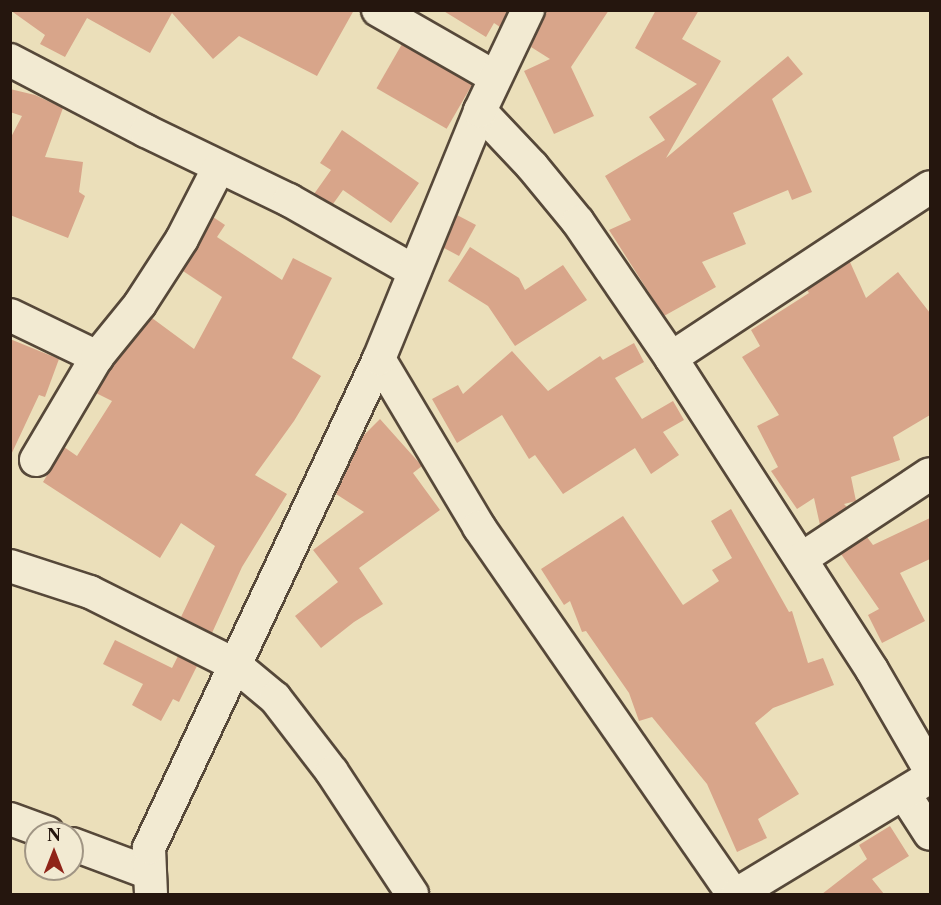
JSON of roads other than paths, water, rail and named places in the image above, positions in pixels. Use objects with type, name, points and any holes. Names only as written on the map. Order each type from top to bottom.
[{"type":"street","points":[[378,10],[495,77]]},
{"type":"street","points":[[84,850],[150,884],[149,848],[379,359],[480,111],[528,10]]},
{"type":"street","points":[[10,60],[219,167],[289,200],[414,272]]},
{"type":"street","points":[[480,111],[532,166],[578,222],[671,358],[872,670],[930,770]]},
{"type":"street","points":[[36,460],[97,357],[140,304],[182,239],[219,167]]},
{"type":"street","points":[[671,358],[930,187]]},
{"type":"street","points":[[10,315],[97,357]]},
{"type":"street","points":[[379,359],[479,527],[735,894],[905,795],[930,777]]},
{"type":"street","points":[[801,559],[930,474]]},
{"type":"street","points":[[10,566],[90,592],[234,664],[274,698],[332,771],[412,894]]},
{"type":"street","points":[[905,795],[930,834]]}]
